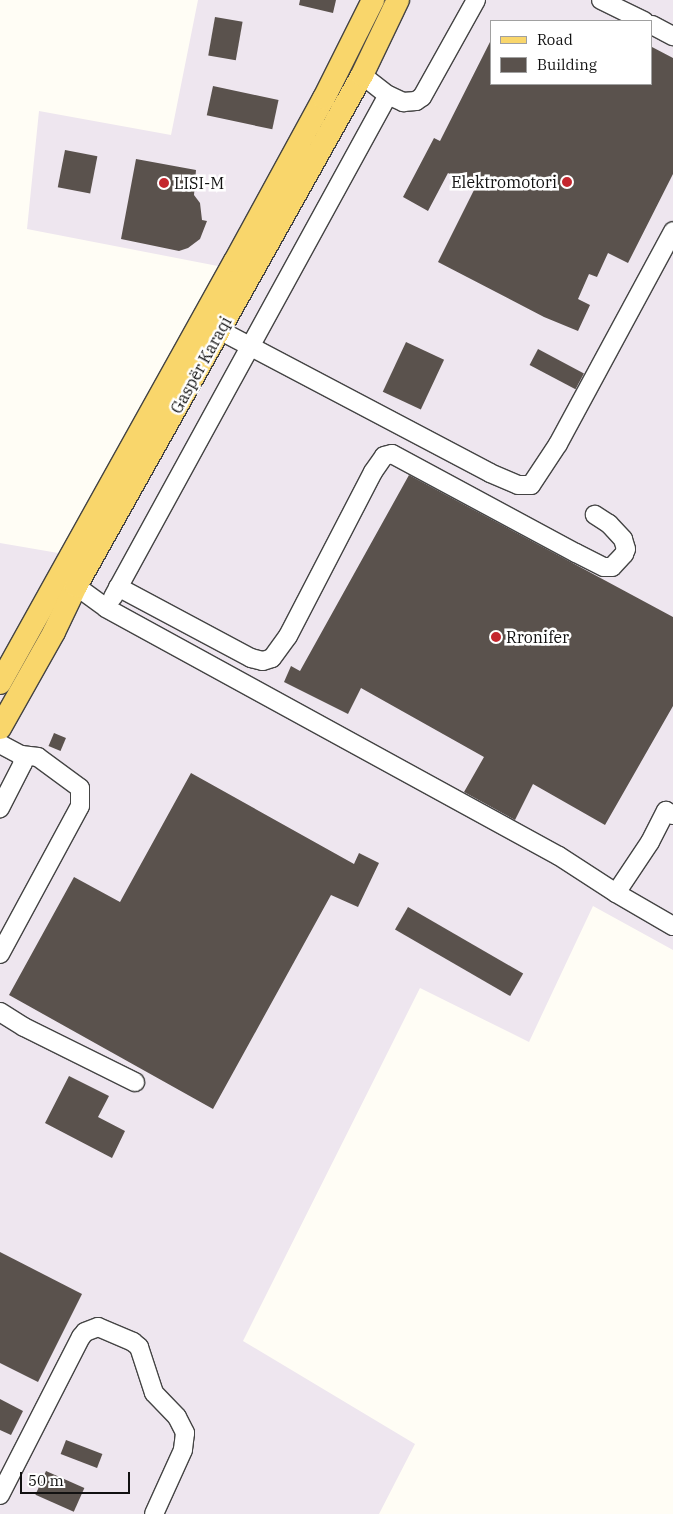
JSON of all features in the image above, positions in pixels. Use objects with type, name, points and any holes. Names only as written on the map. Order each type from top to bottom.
[{"type":"main road","name":"Gaspër Karaqi","points":[[0,683],[240,252],[333,81],[373,0]]},
{"type":"main road","name":"Gaspër Karaqi","points":[[0,728],[54,632],[76,586],[221,331],[362,75],[398,0]]},
{"type":"lane","points":[[362,75],[388,95],[409,102],[422,97],[476,0]]},
{"type":"lane","points":[[601,0],[642,20]]},
{"type":"lane","points":[[653,26],[673,36]]},
{"type":"lane","points":[[106,608],[388,95]]},
{"type":"lane","points":[[221,331],[490,473],[518,485],[531,485],[558,444],[673,231]]},
{"type":"lane","points":[[118,588],[251,658],[263,661],[272,658],[288,636],[373,472],[384,456],[392,454],[576,553],[604,567],[612,567],[624,554],[626,548],[623,539],[610,524],[595,515]]},
{"type":"lane","points":[[76,586],[106,608],[550,851],[673,926]]},
{"type":"lane","points":[[0,744],[21,755],[38,757],[80,788],[80,806],[0,954]]},
{"type":"lane","points":[[0,808],[22,768],[21,755]]},
{"type":"lane","points":[[616,893],[650,842],[666,811],[673,815]]},
{"type":"lane","points":[[0,1012],[136,1082]]},
{"type":"lane","points":[[0,1495],[81,1337],[85,1332],[98,1327],[133,1342],[139,1347],[154,1393],[177,1417],[185,1433],[183,1450],[154,1514]]},
{"type":"shaded area","points":[[198,0],[673,0],[673,950],[593,906],[529,1042],[420,988],[243,1341],[415,1444],[379,1514],[0,1514],[0,543],[64,554],[223,267],[27,229],[39,111],[171,135]]},
{"type":"building","points":[[300,0],[336,0],[333,13],[299,5]]},
{"type":"building","points":[[215,17],[243,22],[236,60],[208,55]]},
{"type":"building","name":"Elektromotori","points":[[490,42],[490,85],[653,85],[653,48],[673,58],[673,174],[628,263],[608,253],[597,277],[589,274],[578,299],[590,305],[578,331],[544,317],[438,262],[475,188],[448,173],[428,211],[403,197],[434,138],[440,141]]},
{"type":"building","points":[[213,86],[279,100],[272,129],[207,115]]},
{"type":"building","points":[[65,150],[97,156],[90,194],[58,187]]},
{"type":"building","points":[[136,159],[196,170],[194,195],[200,203],[202,220],[207,221],[200,239],[188,248],[179,251],[121,239]]},
{"type":"building","points":[[406,342],[444,360],[421,410],[383,392]]},
{"type":"building","points":[[538,349],[584,373],[575,389],[530,365]]},
{"type":"building","name":"Rronifer","points":[[409,475],[673,617],[673,706],[605,825],[533,784],[515,820],[464,792],[484,757],[361,688],[348,714],[284,682],[291,666],[300,671]]},
{"type":"building","points":[[54,733],[66,738],[60,751],[49,746]]},
{"type":"building","points":[[191,773],[354,864],[359,853],[379,863],[358,907],[331,895],[213,1109],[9,995],[74,877],[120,902]]},
{"type":"building","points":[[408,907],[523,974],[510,996],[395,930]]},
{"type":"building","points":[[69,1076],[109,1096],[98,1117],[125,1131],[112,1158],[45,1123]]},
{"type":"building","points":[[0,1252],[82,1294],[38,1382],[0,1363]]},
{"type":"building","points":[[0,1399],[23,1411],[11,1435],[0,1430]]},
{"type":"building","points":[[66,1440],[102,1454],[97,1468],[61,1454]]},
{"type":"building","points":[[46,1471],[84,1488],[74,1512],[35,1495]]},
{"type":"place","name":"Elektromotori","points":[[567,182]]},
{"type":"place","name":"LISI-M","points":[[164,183]]},
{"type":"place","name":"Rronifer","points":[[496,637]]}]
